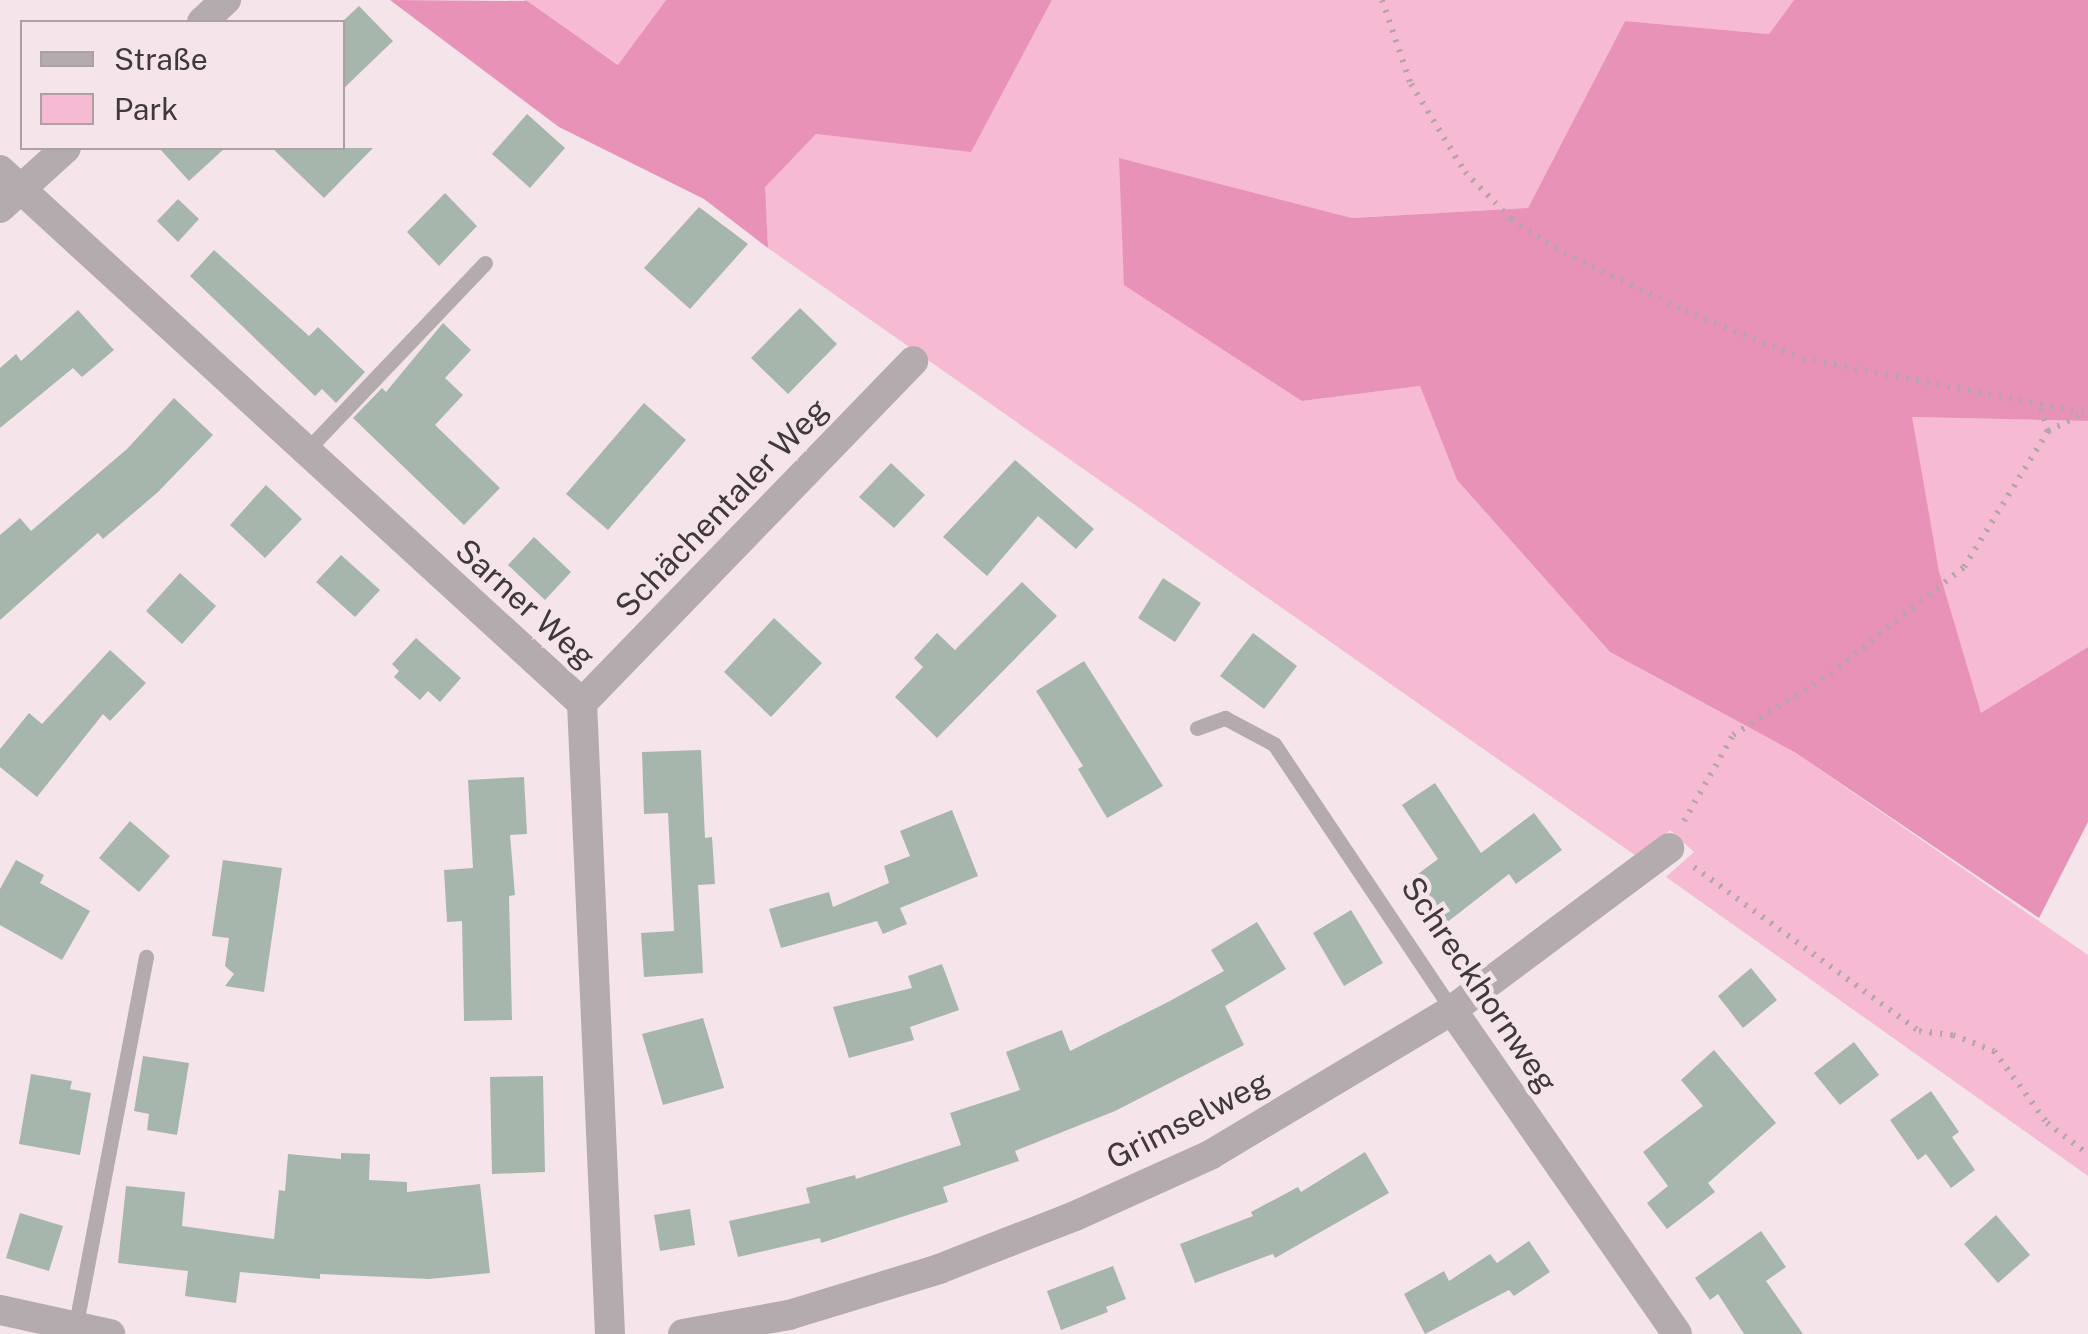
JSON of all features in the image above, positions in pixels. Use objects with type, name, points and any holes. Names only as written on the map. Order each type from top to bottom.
[{"type":"street","points":[[7,189],[63,150]]},
{"type":"street","name":"Sarner Weg","points":[[7,189],[582,703],[610,1334]]},
{"type":"street","name":"Schächentaler Weg","points":[[582,703],[913,361]]},
{"type":"street","name":"Grimselweg","points":[[682,1334],[789,1315],[939,1269],[1075,1216],[1210,1155],[1452,1010],[1669,848]]},
{"type":"street","name":"Schreckhornweg","points":[[1452,1010],[1677,1334]]},
{"type":"street","points":[[0,1310],[110,1334]]},
{"type":"lane","points":[[305,452],[485,264]]},
{"type":"lane","name":"Schreckhornweg","points":[[1197,728],[1225,718],[1274,744],[1452,1010]]},
{"type":"lane","points":[[76,1329],[146,957]]},
{"type":"path","points":[[1382,0],[1411,84],[1465,172],[1511,220],[1564,253],[1803,359],[2087,412]]},
{"type":"path","points":[[2040,404],[2048,430]]},
{"type":"path","points":[[2087,412],[2048,430],[1964,567],[1830,674],[1733,734],[1669,848],[1919,1031],[1953,1035],[1994,1051],[2047,1123],[2088,1154]]},
{"type":"green space","points":[[523,0],[666,0],[619,65]]},
{"type":"green space","points":[[1052,0],[1794,0],[1769,34],[1625,21],[1528,208],[1352,218],[1120,159],[1302,401],[1420,386],[1457,480],[1610,652],[1796,753],[2088,955],[2088,1176],[1666,877],[1694,852],[1670,830],[1639,858],[768,248],[764,187],[816,134],[971,151]]},
{"type":"green space","points":[[1911,417],[2088,421],[2088,647],[1981,714],[1939,571]]},
{"type":"shaded area","points":[[390,0],[527,1],[618,65],[666,0],[1052,0],[971,152],[816,134],[765,187],[768,248],[704,199],[559,127]]},
{"type":"shaded area","points":[[1794,0],[2088,0],[2088,421],[1912,417],[1939,571],[1981,713],[2088,647],[2088,822],[2039,918],[1796,753],[1610,652],[1457,480],[1420,386],[1302,401],[1124,285],[1119,158],[1352,218],[1528,208],[1625,21],[1769,34]]},
{"type":"building","points":[[359,6],[393,41],[345,87],[345,20]]},
{"type":"building","points":[[527,114],[565,148],[530,188],[492,154]]},
{"type":"building","points":[[373,148],[324,198],[274,150]]},
{"type":"building","points":[[161,150],[223,150],[189,181]]},
{"type":"building","points":[[445,193],[477,226],[439,266],[407,232]]},
{"type":"building","points":[[178,199],[199,219],[178,242],[157,221]]},
{"type":"building","points":[[699,207],[748,244],[690,309],[644,268]]},
{"type":"building","points":[[214,250],[309,336],[318,327],[365,372],[336,403],[322,389],[315,396],[190,276]]},
{"type":"building","points":[[800,308],[837,344],[788,394],[751,358]]},
{"type":"building","points":[[78,310],[114,350],[82,377],[73,368],[0,428],[0,368],[16,354],[21,361]]},
{"type":"building","points":[[443,323],[471,350],[445,378],[463,395],[435,425],[500,488],[464,525],[353,418],[382,388],[386,392]]},
{"type":"building","points":[[174,398],[213,435],[158,492],[103,539],[98,533],[0,620],[0,535],[20,518],[31,531],[127,449]]},
{"type":"building","points":[[644,403],[686,440],[608,530],[566,494]]},
{"type":"building","points":[[1015,460],[1094,529],[1076,549],[1038,516],[987,576],[943,537]]},
{"type":"building","points":[[891,463],[925,495],[894,528],[859,497]]},
{"type":"building","points":[[266,485],[302,519],[265,558],[230,525]]},
{"type":"building","points":[[534,537],[571,572],[545,600],[508,565]]},
{"type":"building","points":[[341,555],[380,590],[355,617],[316,582]]},
{"type":"building","points":[[180,573],[216,606],[182,644],[146,611]]},
{"type":"building","points":[[1163,578],[1201,603],[1175,642],[1138,618]]},
{"type":"building","points":[[1022,582],[1057,616],[937,738],[895,697],[923,667],[914,658],[937,633],[955,650]]},
{"type":"building","points":[[774,618],[822,663],[771,717],[724,672]]},
{"type":"building","points":[[1253,633],[1297,666],[1264,709],[1220,676]]},
{"type":"building","points":[[416,638],[461,678],[440,702],[428,691],[420,700],[394,677],[399,671],[392,664]]},
{"type":"building","points":[[110,650],[146,683],[110,721],[103,714],[37,797],[0,767],[0,749],[29,713],[42,724]]},
{"type":"building","points":[[1084,661],[1163,786],[1107,818],[1078,769],[1083,766],[1036,691]]},
{"type":"building","points":[[701,750],[705,838],[712,837],[715,884],[698,885],[703,973],[644,977],[641,933],[674,931],[668,813],[644,814],[642,752]]},
{"type":"building","points":[[524,777],[527,834],[510,835],[515,895],[509,896],[512,1020],[464,1021],[462,921],[447,922],[444,870],[473,868],[468,780]]},
{"type":"building","points":[[1435,783],[1481,853],[1534,813],[1562,850],[1516,884],[1509,874],[1436,931],[1402,886],[1438,859],[1402,805]]},
{"type":"building","points":[[952,810],[978,876],[900,908],[907,924],[883,934],[877,921],[781,948],[769,909],[829,892],[833,907],[889,883],[884,866],[910,856],[900,831]]},
{"type":"building","points":[[130,821],[170,856],[139,892],[99,858]]},
{"type":"building","points":[[16,860],[44,875],[40,883],[90,911],[62,960],[0,925],[0,889]]},
{"type":"building","points":[[223,860],[282,868],[264,992],[225,986],[234,974],[225,966],[229,938],[212,936]]},
{"type":"building","points":[[1351,910],[1383,963],[1344,986],[1313,933]]},
{"type":"building","points":[[1257,922],[1286,969],[1225,1006],[1244,1045],[1115,1111],[1015,1151],[1019,1161],[943,1187],[948,1202],[821,1243],[820,1238],[738,1257],[729,1221],[810,1203],[806,1188],[855,1175],[856,1179],[961,1145],[950,1113],[1020,1090],[1006,1052],[1062,1030],[1070,1051],[1170,1001],[1224,971],[1211,950]]},
{"type":"building","points":[[942,964],[959,1010],[910,1027],[914,1040],[849,1058],[833,1007],[912,988],[908,976]]},
{"type":"building","points":[[1751,968],[1777,1000],[1743,1028],[1718,996]]},
{"type":"building","points":[[703,1018],[724,1088],[663,1105],[642,1034]]},
{"type":"building","points":[[1854,1042],[1879,1075],[1840,1105],[1814,1073]]},
{"type":"building","points":[[1714,1050],[1776,1123],[1708,1183],[1715,1192],[1667,1229],[1647,1203],[1668,1186],[1643,1152],[1703,1106],[1681,1080]]},
{"type":"building","points":[[143,1056],[189,1063],[177,1135],[147,1130],[149,1114],[134,1111]]},
{"type":"building","points":[[31,1074],[72,1081],[70,1089],[91,1093],[80,1155],[19,1144]]},
{"type":"building","points":[[543,1076],[545,1172],[492,1174],[490,1077]]},
{"type":"building","points":[[1931,1091],[1959,1132],[1952,1137],[1975,1170],[1951,1188],[1926,1154],[1918,1160],[1890,1120]]},
{"type":"building","points":[[1365,1152],[1389,1193],[1275,1258],[1273,1254],[1195,1283],[1180,1244],[1253,1216],[1251,1212],[1298,1187],[1301,1192]]},
{"type":"building","points":[[341,1153],[370,1154],[369,1180],[407,1182],[407,1192],[480,1184],[490,1273],[429,1279],[320,1274],[320,1279],[240,1272],[236,1303],[185,1296],[188,1271],[118,1263],[126,1186],[185,1192],[182,1226],[274,1239],[279,1190],[285,1191],[288,1154],[341,1159]]},
{"type":"building","points":[[690,1209],[695,1245],[660,1251],[654,1215]]},
{"type":"building","points":[[20,1213],[63,1226],[49,1271],[6,1258]]},
{"type":"building","points":[[1996,1215],[2030,1255],[1998,1283],[1964,1244]]},
{"type":"building","points":[[1761,1231],[1786,1267],[1766,1281],[1803,1334],[1744,1334],[1718,1294],[1710,1300],[1695,1278]]},
{"type":"building","points":[[1529,1241],[1550,1272],[1514,1296],[1509,1290],[1425,1334],[1404,1294],[1444,1271],[1449,1281],[1490,1254],[1497,1263]]},
{"type":"building","points":[[1113,1266],[1126,1299],[1106,1307],[1108,1312],[1061,1330],[1047,1291]]}]
